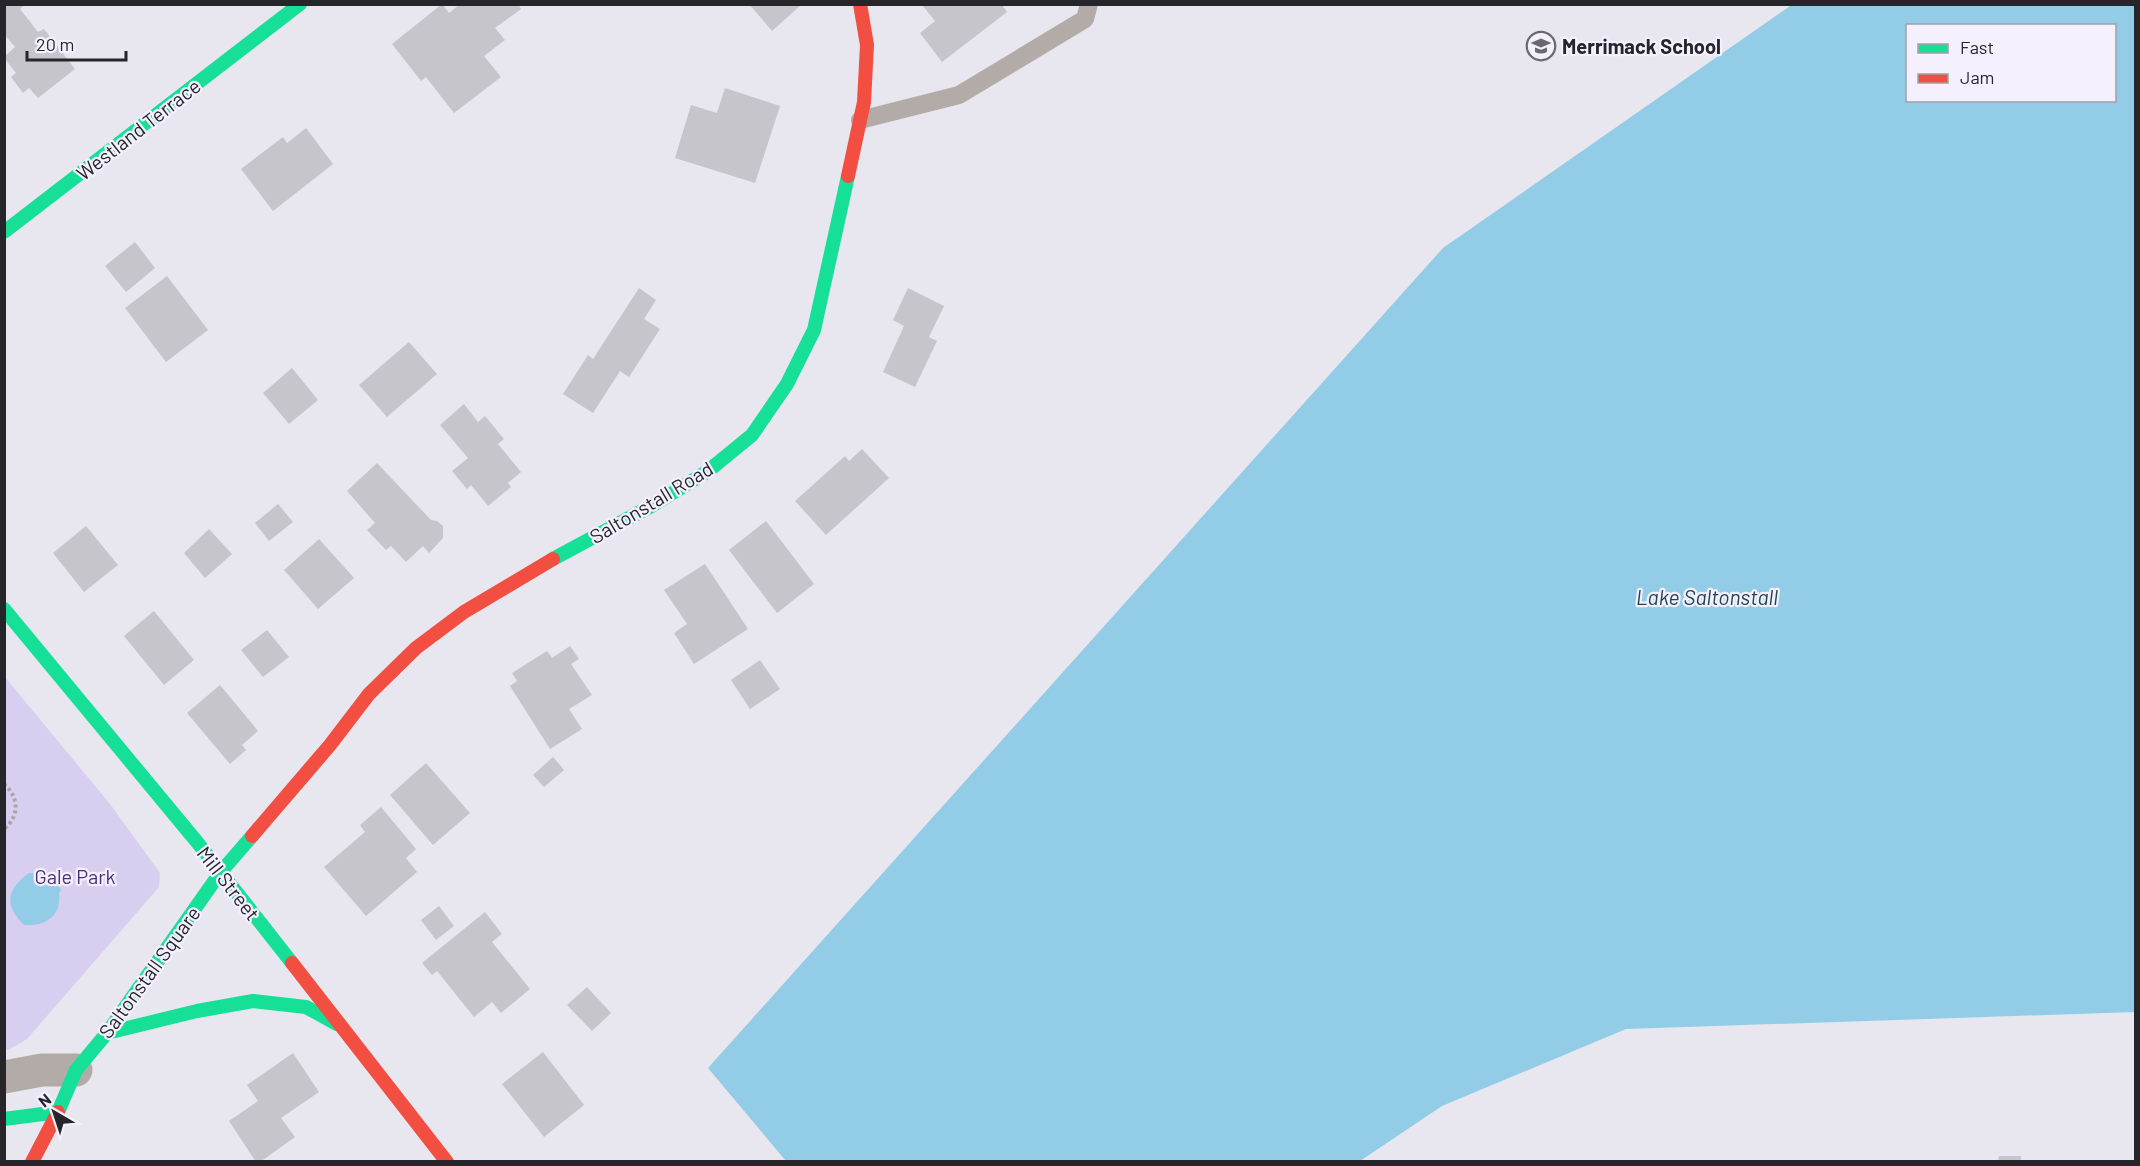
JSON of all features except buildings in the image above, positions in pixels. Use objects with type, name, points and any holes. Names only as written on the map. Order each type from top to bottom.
[{"type":"street","name":"Westland Terrace","points":[[4,232],[300,4]]},
{"type":"street","name":"Saltonstall Road","points":[[220,873],[330,745],[369,694],[416,648],[464,612],[558,555],[653,505],[708,471],[752,435],[787,384],[814,330],[864,102],[867,45],[860,4]]},
{"type":"street","name":"Mill Street","points":[[4,609],[68,683],[447,1161]]},
{"type":"street","name":"Saltonstall Square","points":[[32,1161],[58,1112],[76,1070],[106,1033],[220,873]]},
{"type":"street","points":[[106,1033],[197,1011],[253,1001],[306,1007],[340,1026]]},
{"type":"street","points":[[4,1077],[42,1070],[76,1070]]},
{"type":"street","points":[[4,1119],[58,1112]]},
{"type":"lane","points":[[860,120],[959,94],[1085,19],[1089,4]]},
{"type":"path","points":[[4,784],[16,800],[16,808],[14,818],[4,830]]},
{"type":"green space","name":"Gale Park","points":[[4,676],[110,804],[160,873],[159,887],[27,1039],[8,1050],[4,1050]]},
{"type":"water","name":"Lake Saltonstall","points":[[1793,4],[2135,5],[2135,1012],[1626,1029],[1442,1106],[1360,1161],[786,1161],[708,1068],[1443,248]]},
{"type":"water","points":[[29,873],[48,877],[61,890],[58,908],[51,918],[39,924],[24,925],[13,911],[10,898],[16,885]]},
{"type":"traffic: fast","points":[[4,232],[300,4]]},
{"type":"traffic: fast","points":[[553,559],[653,505],[708,471],[752,435],[787,384],[814,330],[848,176]]},
{"type":"traffic: fast","points":[[4,609],[197,842],[292,963]]},
{"type":"traffic: fast","points":[[4,1119],[58,1112],[76,1070],[107,1033],[220,873],[252,836]]},
{"type":"traffic: fast","points":[[107,1033],[197,1011],[253,1001],[306,1007],[337,1024]]},
{"type":"traffic: jam","points":[[848,176],[864,102],[867,45],[860,4]]},
{"type":"traffic: jam","points":[[252,836],[330,745],[369,694],[416,648],[464,612],[553,559]]},
{"type":"traffic: jam","points":[[292,963],[447,1162]]},
{"type":"traffic: jam","points":[[32,1162],[58,1112]]},
{"type":"place","name":"Merrimack School","points":[[1541,46]]}]
